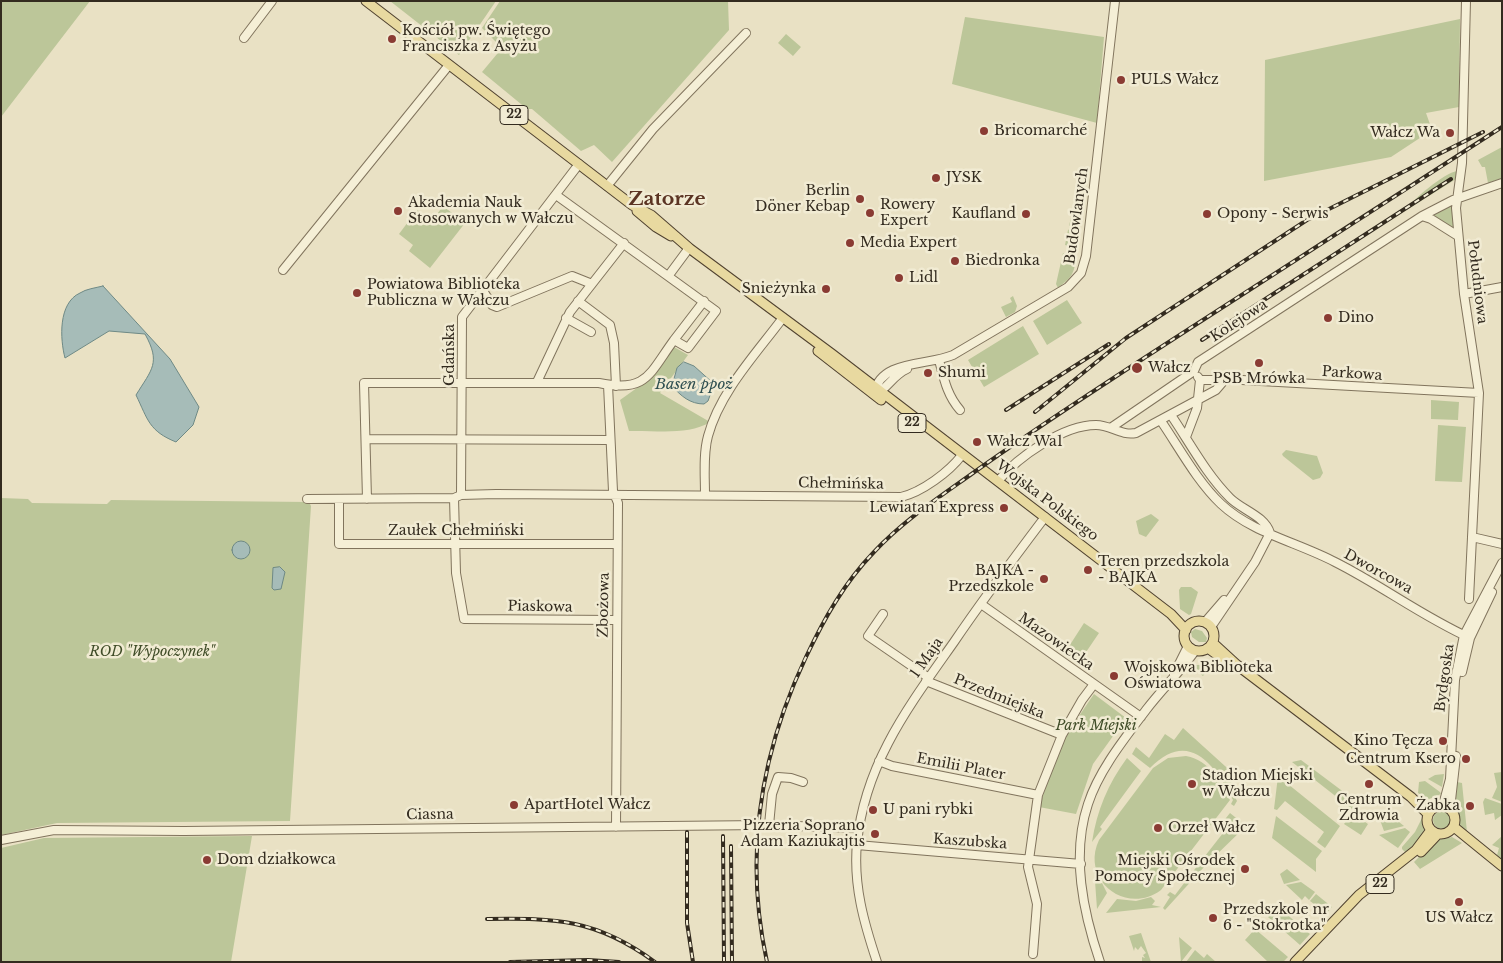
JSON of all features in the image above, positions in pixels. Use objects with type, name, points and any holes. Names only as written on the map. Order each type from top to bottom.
[{"type":"main road","name":"Wojska Polskiego","points":[[366,1],[632,205],[651,215],[678,240],[805,336],[828,359],[897,404],[953,448]]},
{"type":"main road","name":"Wojska Polskiego","points":[[876,391],[910,422],[962,454],[1188,627]]},
{"type":"main road","points":[[1211,645],[1214,632],[1208,625],[1188,627],[1184,636],[1191,649],[1211,645],[1430,812]]},
{"type":"main road","points":[[1430,812],[1447,807],[1455,815],[1454,828],[1502,866]]},
{"type":"main road","points":[[1430,812],[1427,823],[1435,832]]},
{"type":"main road","name":"22","points":[[1435,832],[1445,834],[1454,828]]},
{"type":"main road","name":"22","points":[[1295,962],[1359,895],[1416,850],[1435,832]]},
{"type":"main road","name":"22","points":[[1302,962],[1364,896],[1411,862],[1435,832]]},
{"type":"street","points":[[244,38],[272,1]]},
{"type":"street","name":"Budowlanych","points":[[876,391],[889,372],[904,366],[939,360],[952,355],[1068,287],[1081,273],[1086,256],[1115,1]]},
{"type":"street","name":"Południowa","points":[[1466,1],[1462,163],[1456,198],[1464,294],[1479,393],[1469,599]]},
{"type":"street","points":[[607,186],[654,129],[746,33]]},
{"type":"street","points":[[283,270],[449,65]]},
{"type":"street","name":"Gdańska","points":[[464,619],[456,573],[454,543],[462,439],[462,316],[579,164]]},
{"type":"street","name":"Kolejowa","points":[[1112,427],[1194,371],[1198,362],[1422,216],[1456,198],[1502,183]]},
{"type":"street","points":[[556,195],[669,275],[716,311],[688,348],[674,340]]},
{"type":"street","points":[[1422,216],[1431,218],[1458,236]]},
{"type":"street","points":[[537,382],[566,318],[624,243]]},
{"type":"street","points":[[669,275],[689,248]]},
{"type":"street","points":[[482,289],[492,306],[496,307],[572,276],[592,284]]},
{"type":"street","points":[[1464,294],[1502,287]]},
{"type":"street","name":"Zbożowa","points":[[578,301],[610,325],[614,343],[610,440],[613,491],[618,503],[616,827]]},
{"type":"street","points":[[367,499],[364,383],[537,382],[628,387],[644,379],[704,301]]},
{"type":"street","points":[[566,318],[591,332]]},
{"type":"street","points":[[704,495],[707,439],[713,422],[734,383],[782,319]]},
{"type":"street","points":[[939,360],[947,391],[960,410]]},
{"type":"street","name":"Budowlanych","points":[[876,391],[890,383],[898,373],[915,365]]},
{"type":"street","points":[[1186,437],[1197,408],[1200,380],[1194,371]]},
{"type":"street","points":[[998,481],[1013,465],[1062,432],[1094,425],[1112,427],[1128,434],[1136,433],[1161,421],[1197,398],[1216,390],[1222,383],[1222,379]]},
{"type":"street","name":"Parkowa","points":[[1200,380],[1222,379],[1479,393]]},
{"type":"street","points":[[890,383],[891,393],[897,404]]},
{"type":"street","name":"Dworcowa","points":[[1171,415],[1218,484],[1233,501],[1265,522],[1270,533]]},
{"type":"street","name":"Dworcowa","points":[[1161,421],[1209,491],[1243,521],[1262,532],[1270,533],[1335,562],[1467,637]]},
{"type":"street","points":[[366,439],[610,440]]},
{"type":"street","name":"Chełmińska","points":[[615,495],[901,497],[918,490],[953,464],[962,454]]},
{"type":"street","points":[[1209,491],[1218,484]]},
{"type":"street","points":[[307,499],[615,495]]},
{"type":"street","name":"Zaułek Chełmiński","points":[[339,499],[340,544],[617,544]]},
{"type":"street","name":"1 Maja","points":[[857,844],[869,788],[891,734],[927,679],[1045,516]]},
{"type":"street","points":[[1208,625],[1251,567],[1270,533]]},
{"type":"street","points":[[1472,536],[1502,544]]},
{"type":"street","name":"Bydgoska","points":[[1447,807],[1456,772],[1460,681],[1467,637],[1502,562]]},
{"type":"street","name":"Bydgoska","points":[[1467,637],[1502,572]]},
{"type":"street","name":"Mazowiecka","points":[[981,604],[1141,716]]},
{"type":"street","name":"Przedmiejska","points":[[883,614],[868,636],[927,679],[1062,736]]},
{"type":"street","name":"Piaskowa","points":[[464,619],[616,620]]},
{"type":"street","points":[[1100,962],[1085,911],[1081,864],[1082,834],[1088,804],[1108,763],[1191,649]]},
{"type":"street","points":[[1033,954],[1037,904],[1028,867],[1028,859],[1038,795],[1062,736],[1082,700],[1094,684]]},
{"type":"street","name":"Emilii Plater","points":[[879,761],[892,766],[1038,795]]},
{"type":"street","points":[[769,825],[772,794],[778,778],[791,778],[803,782]]},
{"type":"street","name":"Ciasna","points":[[1,840],[54,830],[184,831],[769,825],[860,828]]},
{"type":"street","points":[[857,844],[856,871],[863,921],[877,962]]},
{"type":"street","name":"Kaszubska","points":[[857,844],[1081,864]]},
{"type":"green space","points":[[1,1],[90,1],[1,117]]},
{"type":"green space","points":[[390,1],[496,1],[459,55]]},
{"type":"green space","points":[[500,1],[728,1],[729,30],[612,162],[594,145],[581,151],[532,109],[527,109],[482,72],[502,48],[482,28]]},
{"type":"green space","points":[[965,17],[1104,37],[1097,123],[952,84]]},
{"type":"green space","points":[[1460,19],[1459,107],[1426,113],[1432,130],[1391,157],[1264,181],[1265,60]]},
{"type":"green space","points":[[786,34],[801,47],[793,56],[778,43]]},
{"type":"green space","points":[[1502,147],[1502,178],[1488,183],[1485,167],[1482,167],[1478,160]]},
{"type":"green space","points":[[1457,171],[1456,179],[1405,211],[1414,200],[1429,188],[1444,177]]},
{"type":"green space","points":[[1076,197],[1083,199],[1080,218],[1069,226]]},
{"type":"green space","points":[[1452,203],[1455,230],[1430,215]]},
{"type":"green space","points":[[443,206],[465,223],[430,268],[409,251],[413,245],[399,234],[417,210],[432,221]]},
{"type":"green space","points":[[1078,223],[1075,248],[1065,245],[1068,230]]},
{"type":"green space","points":[[1063,253],[1075,260],[1075,265],[1071,276],[1058,288],[1056,284]]},
{"type":"green space","points":[[1013,296],[1017,306],[1015,312],[1006,317],[1001,307],[1012,302],[1010,298]]},
{"type":"green space","points":[[1067,300],[1082,323],[1047,345],[1033,321]]},
{"type":"green space","points":[[1023,326],[1039,354],[984,387],[968,360]]},
{"type":"green space","points":[[674,347],[688,355],[660,393],[710,422],[681,431],[629,431],[620,400],[648,380]]},
{"type":"green space","points":[[1431,400],[1459,402],[1458,420],[1431,419]]},
{"type":"green space","points":[[1438,425],[1466,427],[1462,482],[1435,481]]},
{"type":"green space","points":[[1286,450],[1317,456],[1323,473],[1320,478],[1313,480],[1283,456],[1282,454]]},
{"type":"green space","name":"ROD \"Wypoczynek\"","points":[[1,498],[28,499],[32,503],[107,504],[111,500],[309,502],[311,506],[290,821],[57,823],[1,835]]},
{"type":"green space","points":[[1151,514],[1159,520],[1146,537],[1139,534],[1136,521]]},
{"type":"green space","points":[[1181,587],[1191,587],[1198,592],[1189,615],[1180,609],[1179,590]]},
{"type":"green space","points":[[1084,623],[1099,633],[1080,661],[1066,651]]},
{"type":"green space","points":[[1195,629],[1202,631],[1207,638],[1206,642],[1199,642],[1192,637],[1191,632]]},
{"type":"green space","points":[[1196,665],[1211,666],[1203,676],[1193,669]]},
{"type":"green space","name":"Park Miejski","points":[[1094,694],[1126,718],[1093,764],[1076,814],[1039,807],[1062,741]]},
{"type":"green space","points":[[1183,728],[1236,776],[1229,785],[1237,801],[1234,806],[1231,804],[1233,800],[1218,775],[1199,756],[1189,751],[1177,751],[1164,756],[1150,768],[1132,754],[1136,747],[1149,758],[1165,734],[1174,740]]},
{"type":"green space","points":[[1186,756],[1202,762],[1208,767],[1230,800],[1161,890],[1148,897],[1134,899],[1121,896],[1110,890],[1101,880],[1096,868],[1095,855],[1099,840],[1153,768],[1168,758]]},
{"type":"green space","points":[[1127,758],[1141,771],[1100,827],[1102,829],[1092,842],[1104,798]]},
{"type":"green space","points":[[1301,760],[1349,796],[1352,794],[1359,799],[1352,809],[1292,762]]},
{"type":"green space","points":[[1502,772],[1502,802],[1492,798],[1497,787],[1494,773]]},
{"type":"green space","points":[[1444,774],[1442,787],[1428,779],[1435,775]]},
{"type":"green space","points":[[1278,776],[1340,826],[1325,848],[1317,842],[1324,832],[1285,801],[1277,810],[1274,809]]},
{"type":"green space","points":[[1425,781],[1441,794],[1429,799],[1418,793],[1419,782]]},
{"type":"green space","points":[[1457,782],[1462,783],[1467,832],[1460,827],[1455,804]]},
{"type":"green space","points":[[1485,798],[1502,804],[1502,815],[1495,820],[1494,813],[1485,815],[1483,802]]},
{"type":"green space","points":[[1442,811],[1448,814],[1451,820],[1448,826],[1442,829],[1436,826],[1433,820],[1436,814]]},
{"type":"green space","points":[[1230,813],[1246,826],[1208,863],[1208,859],[1205,856],[1227,828],[1222,823]]},
{"type":"green space","points":[[1352,813],[1368,824],[1361,835],[1344,824]]},
{"type":"green space","points":[[1276,816],[1322,851],[1316,859],[1316,872],[1272,838]]},
{"type":"green space","points":[[1423,816],[1423,833],[1408,855],[1402,847],[1415,832]]},
{"type":"green space","points":[[1394,818],[1404,826],[1384,831],[1380,820]]},
{"type":"green space","points":[[1405,828],[1410,832],[1398,848],[1379,835]]},
{"type":"green space","points":[[252,836],[231,962],[1,962],[1,848],[44,838]]},
{"type":"green space","points":[[1502,836],[1502,859],[1497,855],[1499,848],[1492,845]]},
{"type":"green space","points":[[1452,837],[1462,843],[1420,869],[1414,862],[1436,840]]},
{"type":"green space","points":[[1198,865],[1205,866],[1165,910],[1163,908],[1170,897],[1167,895],[1170,892],[1175,895]]},
{"type":"green space","points":[[1094,867],[1107,893],[1097,909]]},
{"type":"green space","points":[[1287,869],[1300,880],[1284,884],[1280,874]]},
{"type":"green space","points":[[1301,882],[1315,892],[1309,900],[1305,896],[1302,900],[1286,885]]},
{"type":"green space","points":[[1316,894],[1332,907],[1322,918],[1311,907],[1314,904],[1310,901]]},
{"type":"green space","points":[[1151,897],[1155,901],[1152,905],[1161,907],[1106,913],[1117,899],[1136,901]]},
{"type":"green space","points":[[1278,907],[1310,934],[1300,945],[1268,917]]},
{"type":"green space","points":[[1255,929],[1288,957],[1283,962],[1268,962],[1245,940]]},
{"type":"green space","points":[[1141,933],[1151,962],[1142,962],[1142,957],[1145,958],[1143,955],[1146,953],[1141,946],[1138,950],[1135,947],[1134,951],[1129,936]]},
{"type":"green space","points":[[1179,937],[1192,948],[1181,962]]},
{"type":"green space","points":[[1195,950],[1204,958],[1207,954],[1216,962],[1186,962]]},
{"type":"water","points":[[103,286],[170,359],[199,407],[193,425],[176,442],[160,434],[150,424],[136,395],[152,366],[153,352],[145,334],[109,331],[65,358],[62,341],[62,322],[68,305],[73,298],[82,292]]},
{"type":"water","name":"Basen ppoż","points":[[684,362],[694,366],[714,384],[708,401],[704,404],[694,403],[686,399],[672,386],[677,368]]},
{"type":"water","points":[[237,541],[245,541],[250,546],[248,557],[237,559],[232,554],[232,546]]},
{"type":"water","points":[[280,567],[285,572],[281,589],[274,590],[272,588],[273,568]]},
{"type":"railway","points":[[767,962],[760,923],[757,884],[757,845],[767,768],[777,731],[806,657],[836,602],[863,564],[909,520],[1018,441],[1502,127]]},
{"type":"railway","points":[[1035,412],[1126,338],[1307,220],[1483,132]]},
{"type":"railway","points":[[1202,340],[1451,179]]},
{"type":"railway","points":[[1006,410],[1109,344]]},
{"type":"railway","points":[[687,832],[687,923],[693,962]]},
{"type":"railway","points":[[723,836],[724,962]]},
{"type":"railway","points":[[731,846],[732,962]]},
{"type":"railway","points":[[487,919],[534,919],[575,924],[614,937],[655,962]]},
{"type":"railway","points":[[510,962],[588,960],[619,962]]},
{"type":"place","name":"Kościół pw. Świętego Franciszka z Asyżu","points":[[392,39]]},
{"type":"place","name":"PULS Wałcz","points":[[1121,80]]},
{"type":"place","name":"Bricomarché","points":[[984,131]]},
{"type":"place","name":"Wałcz Wa","points":[[1450,133]]},
{"type":"place","name":"JYSK","points":[[936,178]]},
{"type":"place","name":"Berlin Döner Kebap","points":[[860,199]]},
{"type":"place","name":"Akademia Nauk Stosowanych w Wałczu","points":[[398,211]]},
{"type":"place","name":"Rowery Expert","points":[[870,213]]},
{"type":"place","name":"Kaufland","points":[[1026,214]]},
{"type":"place","name":"Opony - Serwis","points":[[1207,214]]},
{"type":"place","name":"Media Expert","points":[[850,243]]},
{"type":"place","name":"Biedronka","points":[[955,261]]},
{"type":"place","name":"Lidl","points":[[899,278]]},
{"type":"place","name":"Snieżynka","points":[[826,289]]},
{"type":"place","name":"Powiatowa Biblioteka Publiczna w Wałczu","points":[[357,293]]},
{"type":"place","name":"Dino","points":[[1328,318]]},
{"type":"place","name":"PSB Mrówka","points":[[1259,363]]},
{"type":"place","name":"Wałcz","points":[[1137,368]]},
{"type":"place","name":"Shumi","points":[[928,373]]},
{"type":"place","name":"Wałcz Wa1","points":[[977,442]]},
{"type":"place","name":"Lewiatan Express","points":[[1004,508]]},
{"type":"place","name":"Teren przedszkola - BAJKA","points":[[1088,570]]},
{"type":"place","name":"BAJKA - Przedszkole","points":[[1044,579]]},
{"type":"place","name":"Wojskowa Biblioteka Oświatowa","points":[[1114,676]]},
{"type":"place","name":"Kino Tęcza","points":[[1443,741]]},
{"type":"place","name":"Centrum Ksero","points":[[1466,759]]},
{"type":"place","name":"Stadion Miejski w Wałczu","points":[[1192,784]]},
{"type":"place","name":"Centrum Zdrowia","points":[[1369,784]]},
{"type":"place","name":"ApartHotel Wałcz","points":[[514,805]]},
{"type":"place","name":"Żabka","points":[[1470,806]]},
{"type":"place","name":"U pani rybki","points":[[873,810]]},
{"type":"place","name":"Orzeł Wałcz","points":[[1158,828]]},
{"type":"place","name":"Pizzeria Soprano Adam Kaziukajtis","points":[[875,834]]},
{"type":"place","name":"Dom działkowca","points":[[207,860]]},
{"type":"place","name":"Miejski Ośrodek Pomocy Społecznej","points":[[1245,869]]},
{"type":"place","name":"US Wałcz","points":[[1459,902]]},
{"type":"place","name":"Przedszkole nr 6 - \"Stokrotka\"","points":[[1213,918]]},
{"type":"district","name":"Zatorze","points":[[667,200]]}]
